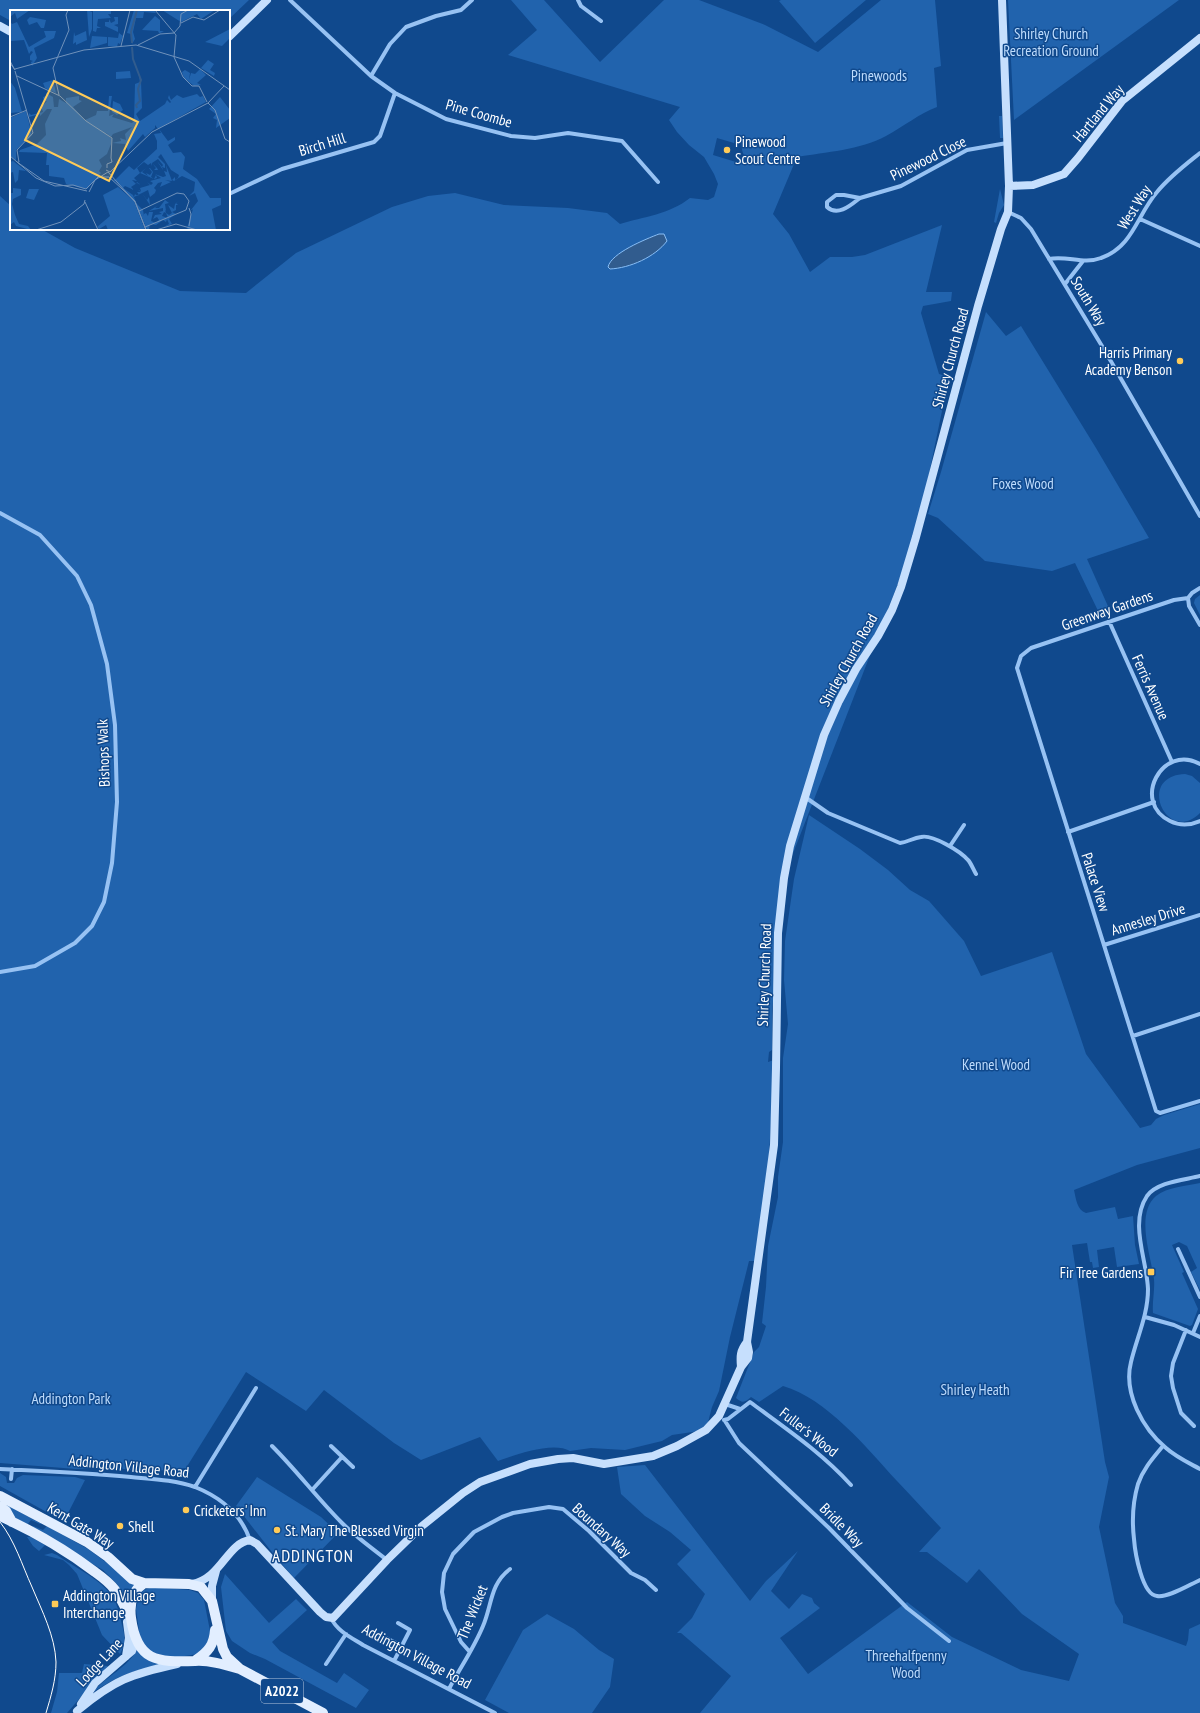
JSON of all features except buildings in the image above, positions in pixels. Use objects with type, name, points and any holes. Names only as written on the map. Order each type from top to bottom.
[{"type":"main road","name":"Kent Gate Way","points":[[0,1496],[87,1542],[108,1557],[132,1579],[144,1583]]},
{"type":"main road","points":[[0,1507],[6,1511],[12,1522]]},
{"type":"main road","name":"Kent Gate Way","points":[[0,1516],[85,1564],[115,1589],[131,1617]]},
{"type":"main road","points":[[144,1583],[189,1584],[201,1587],[212,1602],[215,1622],[222,1649],[227,1658],[240,1669],[217,1662],[196,1660],[166,1662],[143,1651],[131,1617],[133,1593],[144,1583]]},
{"type":"main road","points":[[196,1660],[205,1655],[214,1641],[215,1622]]},
{"type":"main road","name":"A2022","points":[[240,1669],[323,1713]]},
{"type":"street","points":[[230,37],[267,0]]},
{"type":"street","name":"Pine Coombe","points":[[290,0],[371,76],[395,93],[446,119],[511,136],[535,138],[568,133],[622,141],[658,182]]},
{"type":"street","points":[[371,76],[390,44],[406,27],[436,16],[460,10],[472,0]]},
{"type":"street","points":[[578,0],[581,6],[601,21]]},
{"type":"street","name":"Shirley Church Road","points":[[331,1618],[336,1616],[387,1560],[436,1514],[472,1487],[486,1479],[530,1464],[558,1459],[573,1458],[604,1464],[653,1456],[677,1446],[706,1430],[722,1418],[724,1404],[741,1367],[741,1349],[747,1342],[774,1144],[778,933],[790,846],[824,735],[856,669],[878,636],[892,610],[901,587],[916,537],[978,306],[1001,228],[1008,212],[1009,186],[1002,0]]},
{"type":"street","points":[[0,26],[10,31]]},
{"type":"street","name":"Hartland Way","points":[[1009,186],[1033,184],[1056,178],[1064,174],[1122,101],[1200,38]]},
{"type":"street","name":"Birch Hill","points":[[230,194],[282,169],[374,142],[380,136],[395,93]]},
{"type":"street","name":"Pinewood Close","points":[[860,198],[836,195],[827,202],[827,207],[831,210],[837,211],[852,205],[860,198],[901,186],[967,150],[1007,143]]},
{"type":"street","name":"West Way","points":[[1049,259],[1060,258],[1083,261],[1101,258],[1119,249],[1127,240],[1151,199],[1162,186],[1200,153]]},
{"type":"street","name":"South Way","points":[[1008,212],[1020,218],[1027,224],[1065,284],[1200,516]]},
{"type":"street","points":[[1140,219],[1200,246]]},
{"type":"street","points":[[1065,284],[1083,261]]},
{"type":"street","name":"Bishops Walk","points":[[0,512],[40,535],[77,576],[91,606],[107,664],[115,725],[117,802],[112,863],[104,902],[92,926],[75,943],[35,966],[0,972]]},
{"type":"street","name":"Greenway Gardens","points":[[1021,656],[1031,648],[1174,600],[1188,598],[1192,593],[1200,588]]},
{"type":"street","points":[[1188,598],[1189,606],[1200,625]]},
{"type":"street","name":"Ferris Avenue","points":[[1109,621],[1172,762]]},
{"type":"street","name":"Palace View","points":[[1021,656],[1017,664],[1017,672],[1156,1111],[1160,1113],[1200,1101]]},
{"type":"street","points":[[1200,764],[1185,760],[1172,762],[1164,767],[1155,779],[1152,793],[1154,802],[1160,814],[1172,822],[1185,825],[1200,821]]},
{"type":"street","points":[[804,797],[828,813],[900,843],[921,837],[927,837],[950,846],[968,860],[976,874]]},
{"type":"street","points":[[1068,832],[1154,802]]},
{"type":"street","points":[[950,846],[964,825]]},
{"type":"street","name":"Annesley Drive","points":[[1104,945],[1200,915]]},
{"type":"street","points":[[1132,1036],[1200,1014]]},
{"type":"street","points":[[1200,1176],[1166,1184],[1148,1195],[1143,1204],[1139,1227],[1148,1288],[1145,1317],[1131,1363],[1130,1383],[1133,1398],[1142,1419],[1151,1432],[1164,1446],[1177,1456],[1200,1469]]},
{"type":"street","points":[[1178,1249],[1200,1297]]},
{"type":"street","points":[[1193,1334],[1200,1316]]},
{"type":"street","points":[[1145,1317],[1186,1330],[1200,1337]]},
{"type":"street","points":[[1186,1330],[1172,1363],[1171,1376],[1173,1388],[1181,1412],[1194,1426]]},
{"type":"street","points":[[195,1487],[256,1388]]},
{"type":"street","name":"Fuller's Wood","points":[[740,1409],[750,1402],[805,1441],[837,1469],[851,1484]]},
{"type":"street","points":[[724,1404],[740,1409]]},
{"type":"street","points":[[722,1418],[740,1409]]},
{"type":"street","name":"Bridle Way","points":[[722,1418],[739,1443],[828,1528],[907,1608],[949,1642]]},
{"type":"street","points":[[272,1446],[342,1523],[360,1540],[387,1560]]},
{"type":"street","points":[[331,1446],[353,1467]]},
{"type":"street","points":[[1164,1446],[1144,1470],[1136,1494],[1133,1532],[1139,1565],[1147,1589],[1156,1596],[1168,1594],[1200,1580]]},
{"type":"street","points":[[312,1490],[342,1457]]},
{"type":"street","name":"Addington Village Road","points":[[0,1469],[143,1478],[177,1482],[195,1487],[214,1497],[231,1509],[247,1531],[250,1540],[257,1544],[320,1612],[326,1617],[331,1618],[333,1623],[346,1634],[394,1662],[495,1713]]},
{"type":"street","points":[[11,1478],[12,1470]]},
{"type":"street","name":"Boundary Way","points":[[469,1651],[461,1642],[445,1609],[442,1592],[444,1573],[453,1554],[474,1532],[502,1517],[513,1513],[523,1510],[548,1507],[563,1509],[589,1531],[631,1573],[645,1580],[656,1590]]},
{"type":"street","points":[[189,1584],[200,1582],[216,1571],[239,1543],[250,1540]]},
{"type":"street","name":"The Wicket","points":[[448,1688],[483,1627],[493,1590],[502,1574],[510,1568]]},
{"type":"street","points":[[212,1602],[212,1586],[216,1571]]},
{"type":"street","points":[[121,1600],[128,1624],[129,1638],[126,1656]]},
{"type":"street","points":[[394,1662],[410,1630],[398,1623]]},
{"type":"street","name":"Lodge Lane","points":[[76,1712],[95,1683],[132,1651],[135,1643],[134,1629]]},
{"type":"street","points":[[326,1664],[346,1634]]},
{"type":"street","points":[[380,1635],[402,1646]]},
{"type":"street","name":"Lodge Lane","points":[[76,1712],[100,1692],[126,1677],[143,1671],[184,1662]]},
{"type":"green space","points":[[0,0],[249,0],[230,18],[230,10],[10,10],[10,20],[0,15]]},
{"type":"green space","points":[[511,0],[544,0],[600,62],[664,0],[699,0],[765,25],[818,52],[881,0],[935,0],[941,66],[934,68],[937,107],[876,141],[843,150],[797,157],[773,214],[789,234],[810,272],[830,257],[852,257],[865,255],[942,225],[926,292],[952,292],[951,301],[923,306],[921,313],[939,374],[949,377],[916,537],[785,874],[772,1011],[772,1050],[769,1052],[768,1062],[774,1060],[769,1158],[756,1261],[749,1261],[730,1337],[719,1391],[712,1407],[706,1430],[672,1435],[662,1441],[625,1450],[591,1448],[570,1451],[563,1448],[544,1448],[498,1461],[480,1437],[421,1460],[394,1443],[324,1390],[306,1411],[246,1372],[186,1468],[143,1472],[111,1467],[76,1469],[0,1463],[0,196],[10,205],[10,230],[43,230],[75,248],[180,291],[246,293],[296,253],[392,207],[428,196],[455,193],[504,205],[568,208],[607,213],[620,224],[674,208],[690,198],[708,200],[714,197],[718,184],[714,174],[704,157],[689,145],[677,132],[669,120],[680,107],[508,55],[537,30]],"holes":[[[717,138],[734,143],[736,139],[741,144],[747,162],[736,162],[713,155]],[[659,234],[664,234],[615,258],[639,242]]]},
{"type":"green space","points":[[866,0],[815,43],[779,1]]},
{"type":"green space","name":"Shirley Church Recreation Ground","points":[[1008,0],[1179,0],[1014,120]]},
{"type":"green space","points":[[999,116],[1002,116],[1003,138],[1000,138]]},
{"type":"green space","points":[[1000,189],[1004,205],[999,213],[996,223],[994,222]]},
{"type":"green space","name":"Foxes Wood","points":[[986,312],[1006,336],[1021,326],[1149,538],[1087,559],[1111,613],[1101,617],[1075,563],[1052,571],[985,561],[938,518],[928,514]]},
{"type":"green space","points":[[1200,595],[1200,615],[1194,603],[1195,599]]},
{"type":"green space","points":[[1185,774],[1192,776],[1200,783],[1200,813],[1188,821],[1177,821],[1168,816],[1161,807],[1159,796],[1162,786],[1170,778]]},
{"type":"green space","points":[[809,815],[860,849],[888,870],[910,890],[929,901],[964,941],[981,976],[1052,952],[1086,1054],[1140,1128],[1151,1125],[1156,1119],[1164,1115],[1200,1104],[1200,1148],[1137,1165],[1074,1190],[1076,1200],[1083,1212],[1086,1213],[1115,1207],[1118,1219],[1133,1216],[1135,1245],[1139,1264],[1117,1267],[1114,1247],[1097,1250],[1099,1267],[1093,1268],[1092,1262],[1090,1262],[1087,1243],[1072,1245],[1105,1462],[1109,1477],[1099,1527],[1115,1603],[1123,1616],[1123,1623],[1186,1646],[1189,1629],[1200,1624],[1200,1713],[700,1713],[731,1676],[681,1633],[677,1633],[692,1618],[705,1594],[677,1564],[691,1550],[670,1532],[645,1516],[621,1494],[617,1467],[645,1465],[750,1601],[766,1581],[798,1551],[771,1591],[789,1609],[802,1594],[812,1598],[814,1603],[820,1608],[780,1638],[808,1674],[907,1602],[952,1637],[1021,1670],[1069,1681],[1079,1654],[1022,1614],[979,1569],[967,1583],[927,1552],[919,1552],[941,1528],[859,1440],[815,1401],[799,1392],[783,1386],[759,1402],[751,1397],[744,1402],[736,1398],[754,1352],[759,1347],[766,1326],[762,1323],[768,1246],[778,1197],[778,1177],[783,1142],[783,1058],[788,1024],[784,980],[785,941],[794,879]]},
{"type":"green space","points":[[1200,1183],[1200,1290],[1191,1272],[1197,1268],[1187,1246],[1179,1242],[1172,1245],[1184,1272],[1182,1273],[1198,1309],[1192,1325],[1190,1326],[1153,1313],[1154,1279],[1145,1224],[1146,1213],[1156,1196],[1171,1189]]},
{"type":"green space","points":[[0,1473],[6,1477],[7,1483],[14,1483],[17,1478],[23,1475],[75,1477],[85,1480],[66,1517],[59,1519],[0,1486]]},
{"type":"green space","points":[[257,1477],[321,1517],[338,1533],[294,1578],[236,1506]]},
{"type":"green space","points":[[1,1502],[42,1524],[31,1520],[27,1525],[12,1517],[0,1504]]},
{"type":"green space","points":[[33,1526],[43,1530],[47,1526],[88,1549],[137,1585],[128,1602],[117,1584],[103,1570],[31,1528]]},
{"type":"green space","points":[[27,1537],[31,1537],[45,1545],[39,1551],[33,1546]]},
{"type":"green space","points":[[52,1553],[88,1574],[102,1585],[113,1598],[119,1611],[124,1636],[124,1643],[120,1654],[102,1635],[77,1574],[63,1560],[44,1555]]},
{"type":"green space","points":[[225,1574],[269,1623],[296,1599],[307,1610],[272,1642],[280,1651],[337,1683],[344,1673],[369,1690],[356,1708],[265,1659],[250,1653],[232,1641],[226,1631],[221,1587]]},
{"type":"green space","points":[[152,1587],[190,1590],[198,1593],[204,1600],[211,1636],[210,1642],[198,1654],[165,1659],[150,1653],[140,1638],[136,1609],[139,1596],[144,1590]]},
{"type":"green space","points":[[547,1614],[574,1629],[599,1650],[614,1659],[610,1687],[592,1713],[509,1713],[485,1700],[523,1630]]},
{"type":"green space","points":[[138,1648],[164,1665],[126,1674],[92,1693],[123,1667]]},
{"type":"green space","points":[[84,1664],[108,1666],[67,1713],[51,1713],[57,1692],[59,1673],[82,1673]]},
{"type":"shaded area","points":[[659,234],[664,234],[667,241],[649,257],[634,264],[618,268],[610,269],[608,267],[615,257],[622,252]]},
{"type":"tram line","points":[[0,1522],[18,1553],[51,1633],[56,1662],[53,1688],[46,1713]]},
{"type":"place","name":"Pinewood Scout Centre","points":[[727,150]]},
{"type":"place","name":"Harris Primary Academy Benson","points":[[1180,361]]},
{"type":"place","name":"Fir Tree Gardens","points":[[1151,1272]]},
{"type":"place","name":"Cricketers' Inn","points":[[186,1510]]},
{"type":"place","name":"Shell","points":[[120,1526]]},
{"type":"place","name":"St. Mary The Blessed Virgin","points":[[277,1530]]},
{"type":"place","name":"Addington Village Interchange","points":[[55,1604]]},
{"type":"district","name":"ADDINGTON","points":[[313,1556]]},
{"type":"park label","name":"Pinewoods","points":[[879,75]]},
{"type":"park label","name":"Kennel Wood","points":[[996,1064]]},
{"type":"park label","name":"Shirley Heath","points":[[975,1389]]},
{"type":"park label","name":"Addington Park","points":[[71,1398]]},
{"type":"park label","name":"Threehalfpenny Wood","points":[[906,1664]]}]
